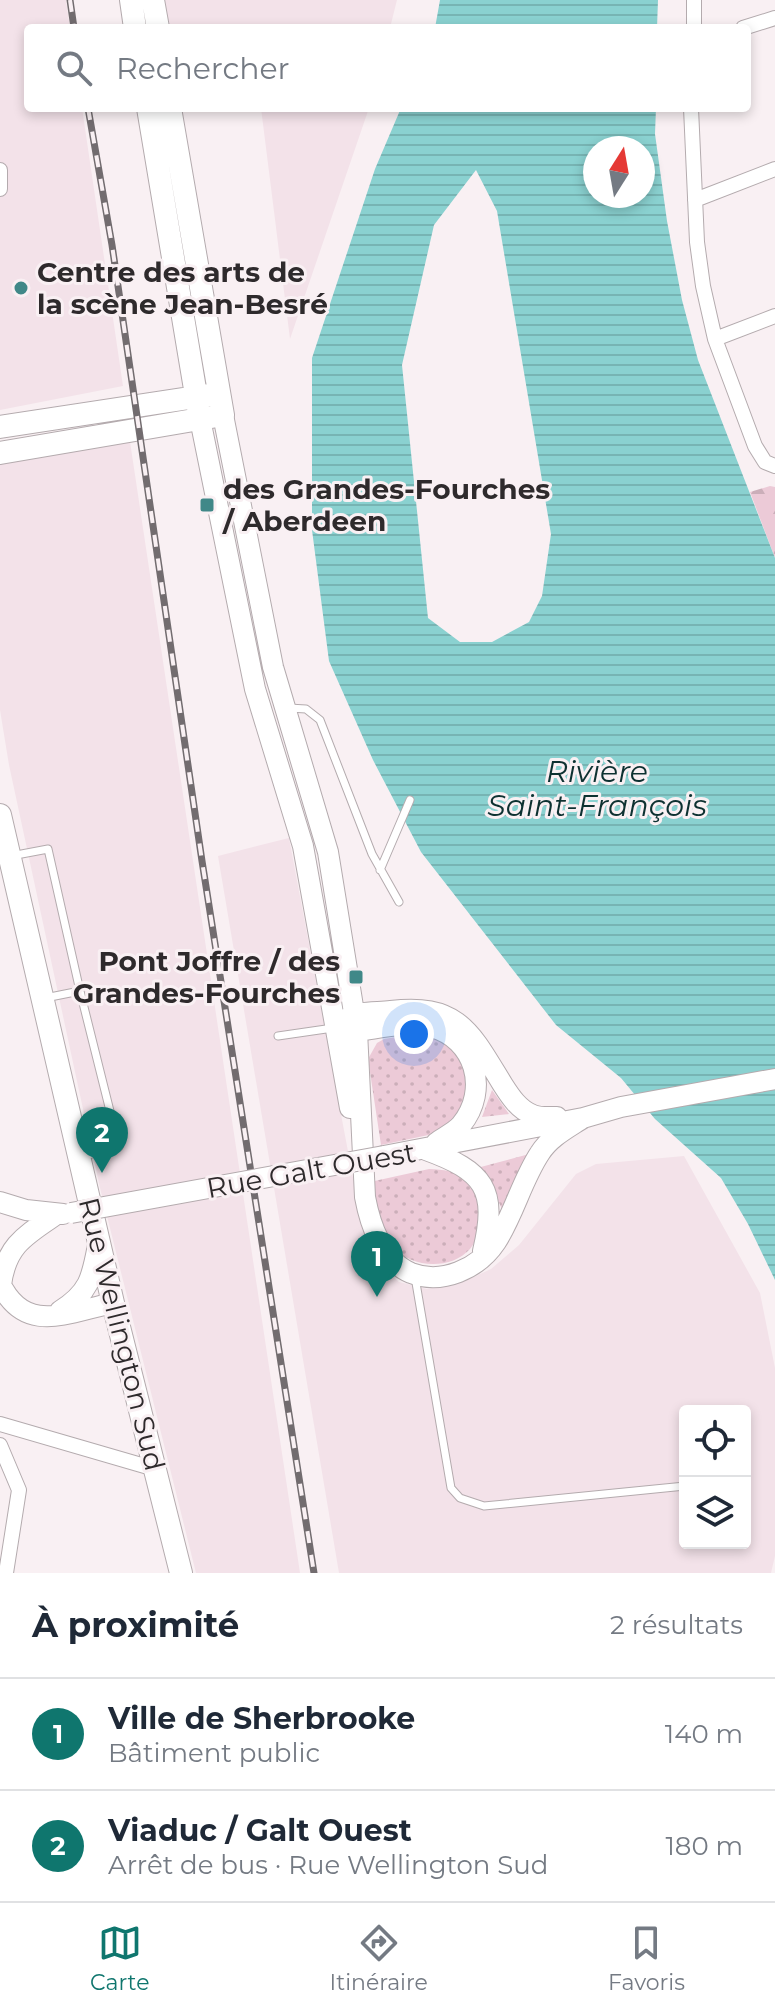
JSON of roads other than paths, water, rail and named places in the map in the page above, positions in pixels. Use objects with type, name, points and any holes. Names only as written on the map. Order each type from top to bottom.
[{"type":"main road","points":[[131,0],[134,24]]},
{"type":"main road","points":[[153,0],[157,24]]},
{"type":"main road","points":[[149,112],[198,409],[262,713],[303,846],[368,1214],[381,1245],[401,1268],[415,1275],[449,1277],[467,1268],[496,1243],[540,1153],[554,1138],[583,1118]]},
{"type":"main road","points":[[171,112],[220,404],[273,667],[328,852],[356,1022],[362,1171]]},
{"type":"main road","points":[[0,453],[220,404]]},
{"type":"main road","points":[[0,427],[198,409]]},
{"type":"main road","name":"Rue Wellington Sud","points":[[0,815],[113,1303],[181,1573]]},
{"type":"main road","points":[[335,1027],[413,1008],[441,1013],[455,1020],[474,1037],[507,1092],[525,1111],[535,1116],[583,1118]]},
{"type":"main road","points":[[356,1022],[432,1027],[455,1037],[470,1055],[476,1081],[469,1113],[459,1128],[426,1150]]},
{"type":"main road","name":"Rue Galt Ouest","points":[[0,1202],[26,1210],[64,1214],[426,1150],[583,1118],[621,1107],[775,1079]]},
{"type":"main road","points":[[426,1150],[456,1161],[473,1173],[484,1188],[490,1215],[482,1257]]},
{"type":"main road","points":[[64,1214],[26,1235],[16,1245],[3,1266],[0,1284],[17,1309],[38,1318],[113,1303]]},
{"type":"main road","points":[[49,1317],[82,1294],[92,1278],[99,1243]]},
{"type":"street","points":[[694,0],[694,24]]},
{"type":"street","points":[[751,26],[775,18]]},
{"type":"street","points":[[691,112],[703,286],[715,339],[755,446],[765,462],[775,466]]},
{"type":"street","points":[[695,200],[775,169]]},
{"type":"street","points":[[0,170],[0,189]]},
{"type":"street","points":[[715,339],[775,316]]},
{"type":"street","points":[[0,1424],[155,1469]]},
{"type":"street","points":[[0,1445],[19,1490],[6,1573]]},
{"type":"lane","points":[[262,713],[284,708],[306,709],[320,720],[380,870],[399,902]]},
{"type":"lane","points":[[380,870],[410,800]]},
{"type":"lane","points":[[9,856],[48,849],[119,1147],[79,1157]]},
{"type":"lane","points":[[42,999],[80,991]]},
{"type":"lane","points":[[278,1036],[335,1027]]},
{"type":"lane","points":[[415,1275],[451,1488],[460,1498],[484,1506],[679,1487]]},
{"type":"water","points":[[440,0],[658,0],[657,24],[436,24]]},
{"type":"water","name":"Rivière Saint-François","points":[[399,112],[656,112],[655,134],[667,221],[682,300],[698,360],[775,558],[775,1280],[721,1178],[655,1119],[621,1078],[556,1025],[421,852],[373,760],[329,661],[312,530],[312,358],[375,169]],"holes":[[[476,170],[497,211],[551,534],[542,596],[529,622],[492,642],[460,642],[428,618],[402,365],[434,225]]]},
{"type":"railway","points":[[70,0],[73,24]]},
{"type":"railway","points":[[89,112],[112,245],[202,861],[314,1573]]},
{"type":"place","name":"Centre des arts de la scène Jean-Besré","points":[[21,288]]},
{"type":"place","name":"des Grandes-Fourches / Aberdeen","points":[[207,505]]},
{"type":"place","name":"Pont Joffre / des Grandes-Fourches","points":[[356,977]]},
{"type":"place","name":"Viaduc / Galt Ouest","points":[[102,1173]]},
{"type":"place","name":"Ville de Sherbrooke","points":[[377,1297]]}]
